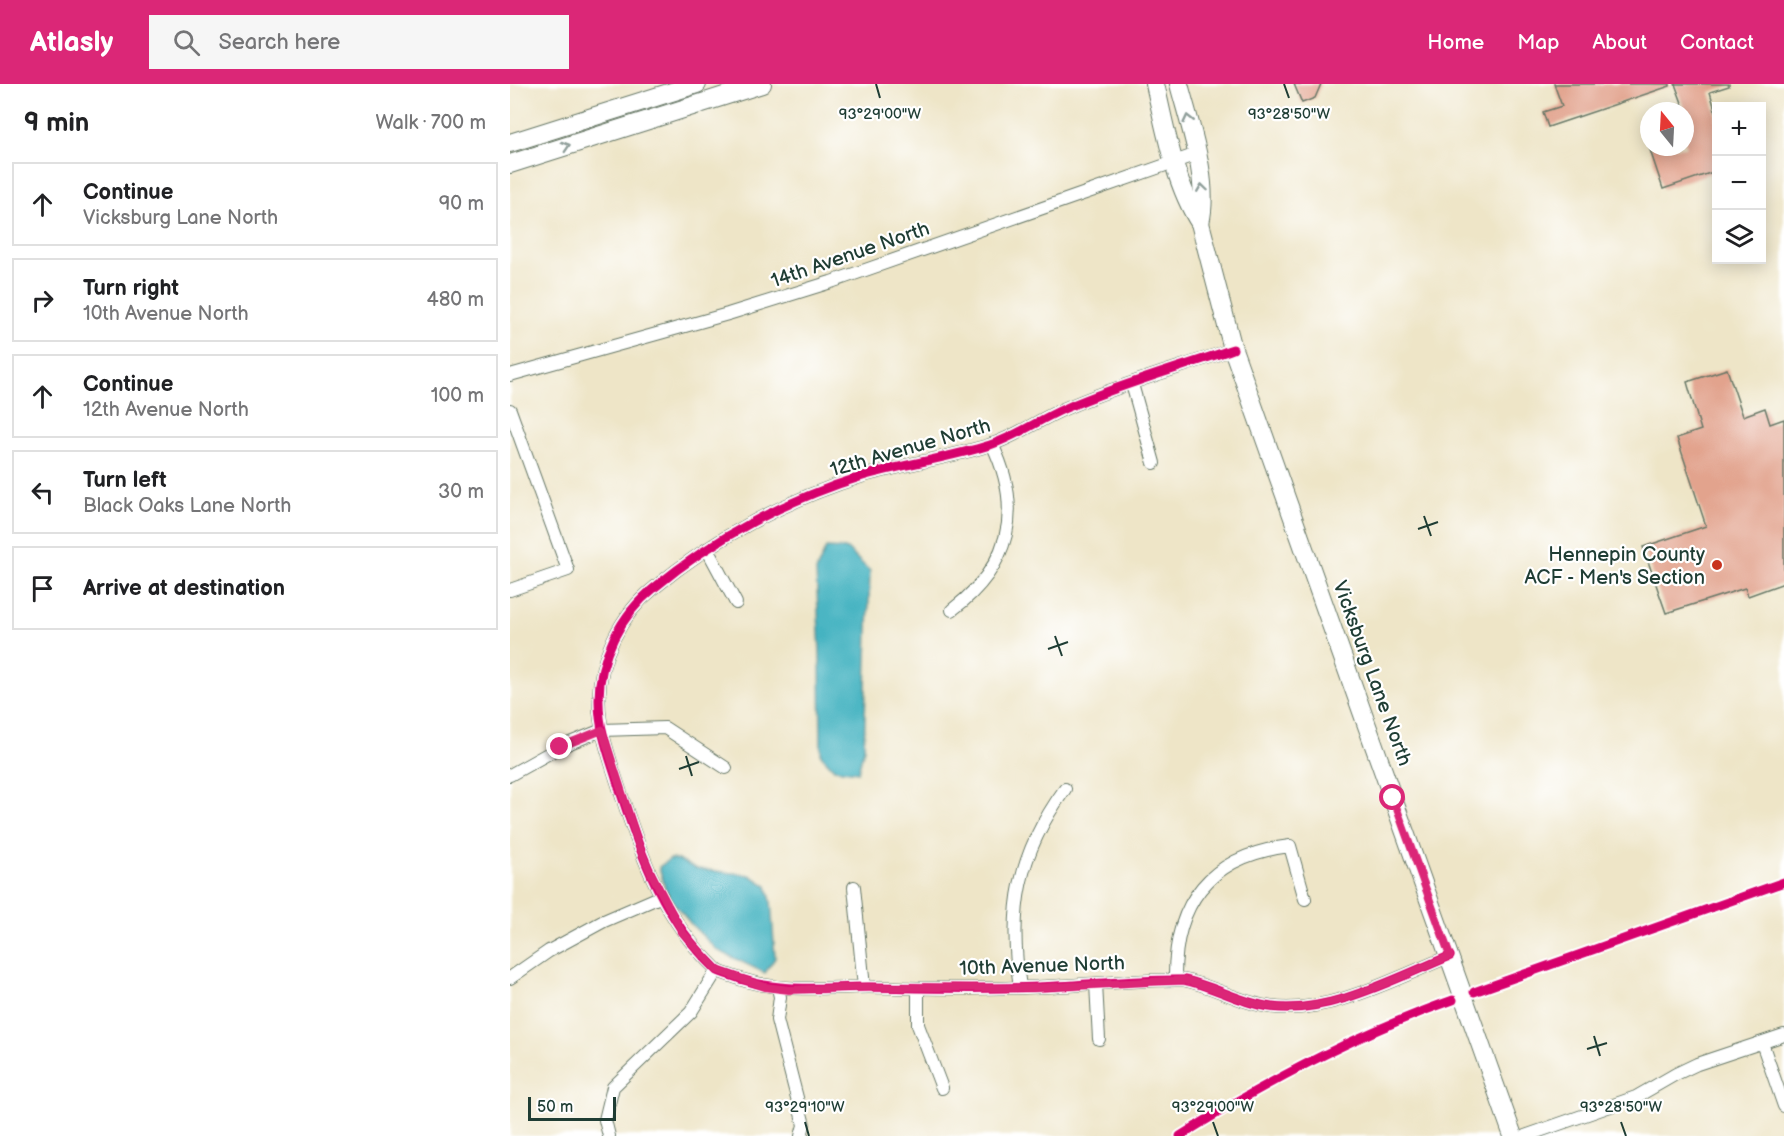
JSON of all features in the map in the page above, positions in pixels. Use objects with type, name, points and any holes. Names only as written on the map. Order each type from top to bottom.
[{"type":"main road","points":[[510,143],[697,84]]},
{"type":"main road","points":[[510,164],[762,84]]},
{"type":"main road","name":"Vicksburg Lane North","points":[[1155,84],[1184,196],[1200,223],[1233,349],[1513,1136]]},
{"type":"main road","name":"Vicksburg Lane North","points":[[1179,84],[1197,154],[1204,195],[1200,223]]},
{"type":"street","name":"14th Avenue North","points":[[510,375],[728,314],[831,282],[1197,154]]},
{"type":"street","name":"12th Avenue North","points":[[662,896],[639,846],[602,730],[598,699],[602,674],[618,629],[633,608],[650,591],[707,549],[765,516],[812,494],[863,477],[992,444],[1066,408],[1233,349]]},
{"type":"street","points":[[1132,384],[1154,463]]},
{"type":"street","points":[[510,410],[568,570],[510,590]]},
{"type":"street","points":[[952,610],[971,596],[987,578],[998,558],[1006,535],[1010,512],[1008,489],[1002,465],[992,444]]},
{"type":"street","points":[[707,549],[736,603]]},
{"type":"street","points":[[510,775],[560,747],[602,730],[665,728],[726,768]]},
{"type":"street","points":[[1020,987],[1015,957],[1014,925],[1017,894],[1037,835],[1065,789]]},
{"type":"street","points":[[1175,980],[1175,954],[1182,922],[1202,887],[1220,870],[1265,849],[1290,846],[1305,899]]},
{"type":"street","points":[[854,887],[864,987]]},
{"type":"street","points":[[510,978],[549,951],[604,921],[662,896]]},
{"type":"street","name":"10th Avenue North","points":[[662,896],[682,932],[717,970],[765,987],[789,990],[864,987],[1020,987],[1175,980],[1201,983],[1240,1000],[1291,1009],[1342,1000],[1450,956]]},
{"type":"street","points":[[609,1136],[605,1120],[613,1087],[691,1012],[717,970]]},
{"type":"street","points":[[1096,984],[1099,1039]]},
{"type":"street","points":[[778,988],[780,997],[777,1020],[804,1125],[801,1136]]},
{"type":"street","points":[[918,988],[918,1025],[942,1088]]},
{"type":"street","points":[[1525,1136],[1636,1097],[1697,1064],[1784,1035]]},
{"type":"street","points":[[1762,1043],[1784,1106]]},
{"type":"water","points":[[826,548],[847,549],[870,571],[864,748],[858,772],[834,769],[821,755],[816,571]]},
{"type":"water","points":[[670,859],[678,860],[697,869],[750,875],[767,886],[771,901],[775,958],[765,973],[717,950],[691,924],[667,895],[659,867]]},
{"type":"building","points":[[1294,84],[1321,84],[1315,98],[1302,103]]},
{"type":"building","points":[[1554,84],[1670,84],[1670,86],[1548,127],[1543,112],[1562,106]]},
{"type":"building","points":[[1675,84],[1729,84],[1729,86],[1710,92],[1713,102],[1712,172],[1663,189],[1652,156],[1694,156],[1694,102],[1682,102]]},
{"type":"building","points":[[1727,369],[1743,416],[1765,408],[1770,424],[1784,419],[1784,583],[1748,596],[1745,588],[1666,613],[1643,547],[1706,526],[1677,438],[1701,430],[1687,382]]},
{"type":"cycle path","points":[[1233,349],[1086,400],[1056,412],[990,445],[863,476],[807,496],[727,537],[654,588],[631,611],[614,639],[603,670],[599,702],[608,752],[639,846],[674,918],[707,960],[718,971],[740,979],[772,986],[788,988],[996,988],[1184,980],[1260,1005],[1293,1008],[1339,1000],[1450,956]]},
{"type":"cycle path","points":[[1474,992],[1784,882]]},
{"type":"cycle path","points":[[1180,1136],[1312,1061],[1382,1028],[1453,1000]]},
{"type":"place","name":"Hennepin County ACF - Men's Section","points":[[1717,565]]},
{"type":"route","points":[[560,747],[602,730],[639,846],[682,932],[717,970],[765,987],[789,990],[864,987],[1033,988],[1184,980],[1201,983],[1240,1000],[1270,1007],[1291,1009],[1342,1000],[1450,956],[1393,798]]}]
